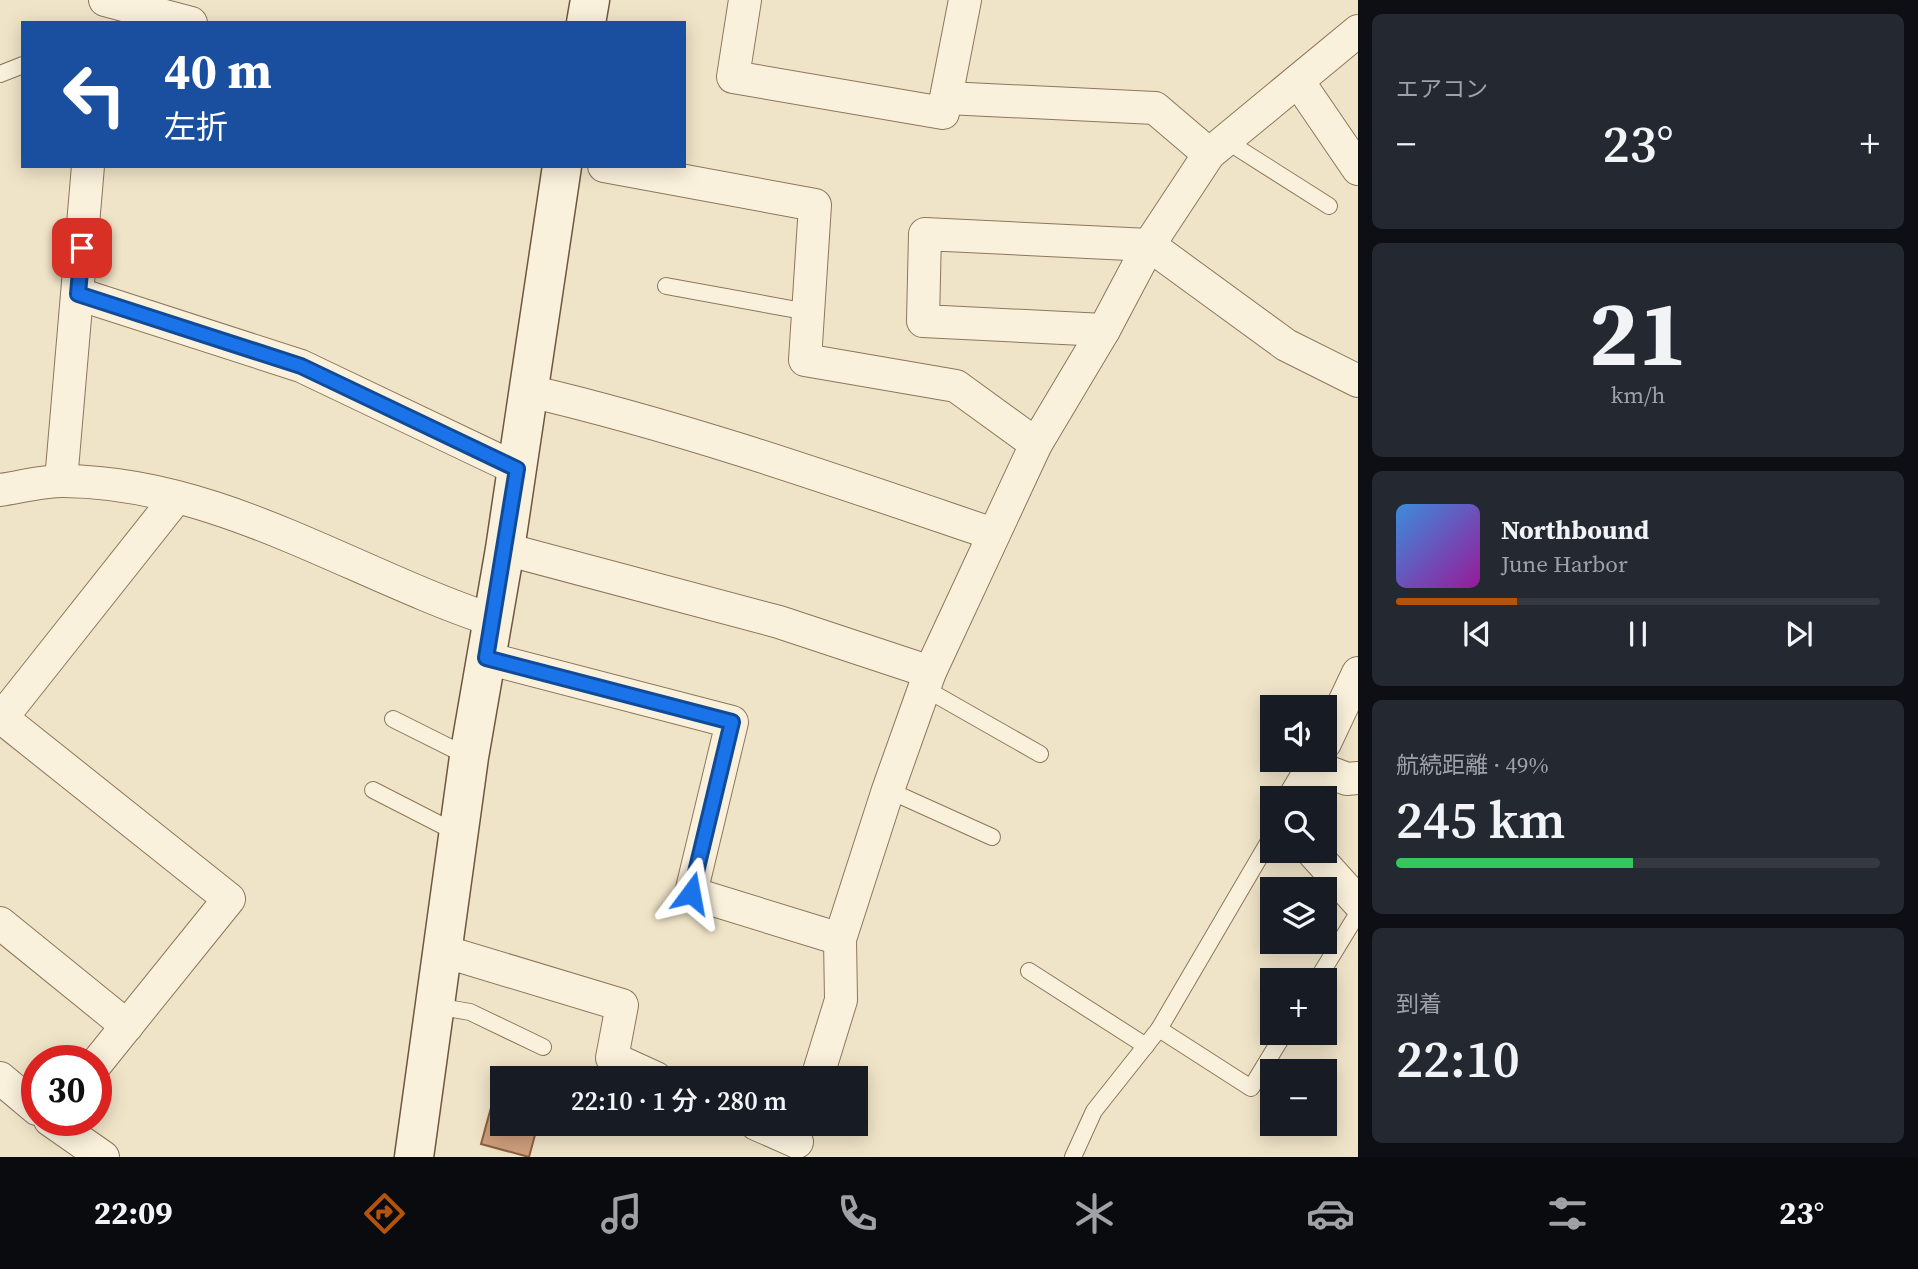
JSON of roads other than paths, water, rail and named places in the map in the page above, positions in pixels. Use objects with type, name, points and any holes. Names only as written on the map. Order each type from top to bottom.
[{"type":"street","points":[[101,21],[104,0],[187,14]]},
{"type":"street","points":[[586,21],[590,0]]},
{"type":"street","points":[[745,0],[733,77],[943,113],[965,0]]},
{"type":"street","points":[[821,1066],[841,1000],[840,939],[888,790],[927,680],[1036,444],[1104,330],[1149,245],[1217,147],[1358,31]]},
{"type":"street","points":[[1298,81],[1358,169]]},
{"type":"street","points":[[947,97],[1155,108],[1217,147]]},
{"type":"street","points":[[61,481],[88,168]]},
{"type":"street","points":[[414,1157],[457,832],[505,550],[562,168]]},
{"type":"street","points":[[615,168],[815,205],[805,360],[956,386],[1036,444]]},
{"type":"street","points":[[1104,330],[923,321],[925,234],[1149,245],[1286,345],[1358,381]]},
{"type":"street","points":[[78,294],[301,366],[517,469]]},
{"type":"street","points":[[530,391],[612,410],[773,459],[993,534]]},
{"type":"street","points":[[0,490],[61,481],[109,484],[176,498],[295,537],[451,606],[492,620]]},
{"type":"street","points":[[112,1045],[229,899],[2,715],[176,498]]},
{"type":"street","points":[[505,550],[779,622],[927,680]]},
{"type":"street","points":[[486,658],[732,722],[691,893],[840,939]]},
{"type":"street","points":[[1337,717],[1358,673]]},
{"type":"street","points":[[1337,771],[1347,779],[1358,778]]},
{"type":"street","points":[[1323,863],[1358,902]]},
{"type":"street","points":[[0,923],[127,1026]]},
{"type":"street","points":[[443,951],[622,1004],[612,1058],[630,1066]]},
{"type":"street","points":[[0,1078],[21,1096]]},
{"type":"street","points":[[67,1136],[86,1153]]},
{"type":"street","points":[[777,1136],[797,1147]]},
{"type":"lane","points":[[0,75],[21,66]]},
{"type":"lane","points":[[1217,147],[1329,206]]},
{"type":"lane","points":[[666,286],[808,312]]},
{"type":"lane","points":[[927,680],[1040,754]]},
{"type":"lane","points":[[393,719],[469,757]]},
{"type":"lane","points":[[373,790],[457,832]]},
{"type":"lane","points":[[888,790],[992,837]]},
{"type":"lane","points":[[1073,1157],[1094,1111],[1159,1029],[1260,856]]},
{"type":"lane","points":[[1324,968],[1358,913]]},
{"type":"lane","points":[[1029,971],[1146,1046]]},
{"type":"lane","points":[[434,1006],[470,1012],[543,1047]]},
{"type":"lane","points":[[1159,1029],[1251,1088],[1277,1045]]}]
